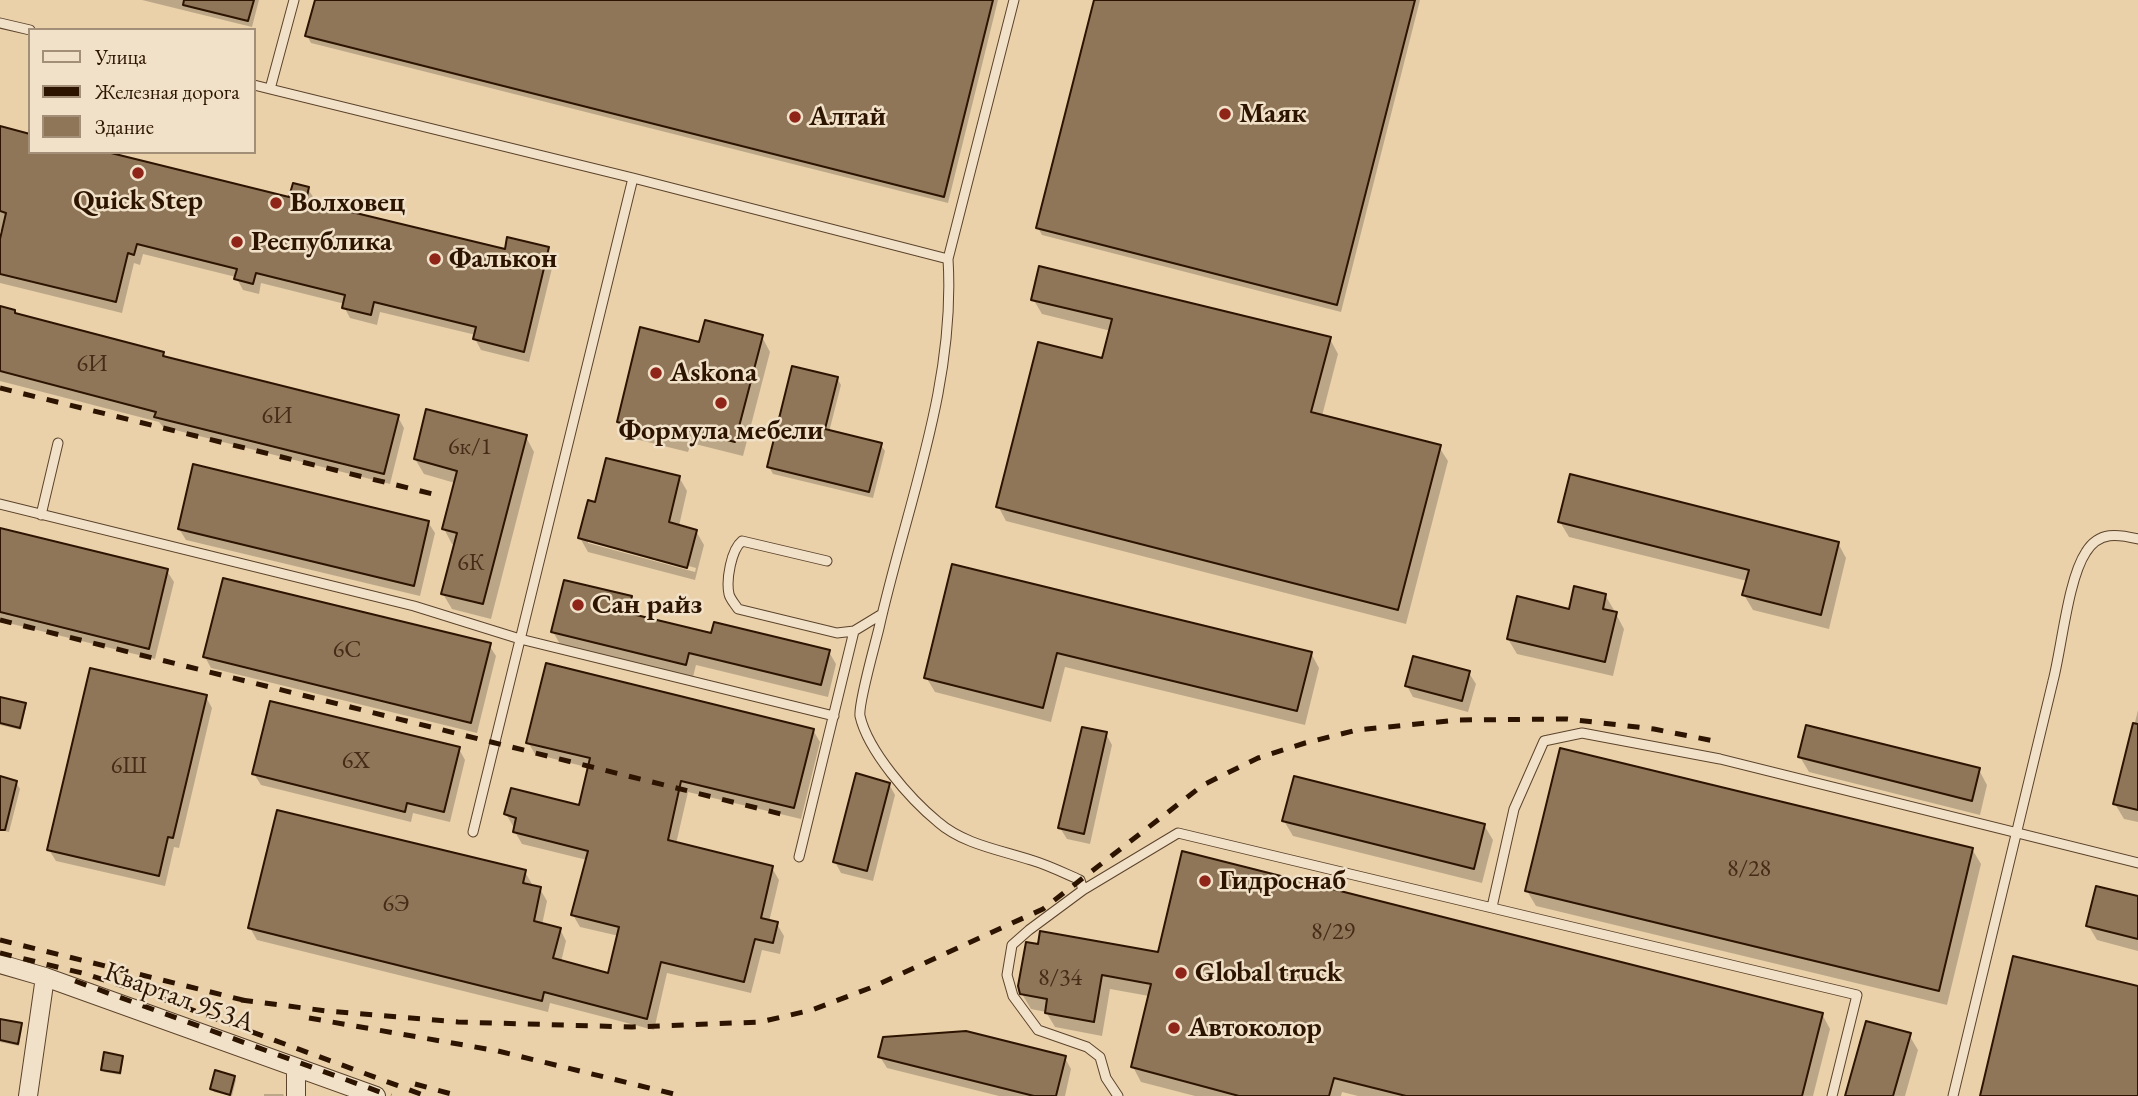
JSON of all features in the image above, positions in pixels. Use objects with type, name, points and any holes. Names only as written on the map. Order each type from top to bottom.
[{"type":"street","name":"Квартал 953А","points":[[0,964],[45,977],[376,1096]]},
{"type":"street","points":[[27,1096],[45,977]]},
{"type":"street","points":[[296,1068],[296,1096]]},
{"type":"lane","points":[[270,89],[294,0]]},
{"type":"lane","points":[[1014,0],[947,259],[950,288],[938,400],[859,713],[867,737],[874,747],[902,785],[939,824],[975,843],[1033,860],[1080,880],[1083,890]]},
{"type":"lane","points":[[0,23],[28,30]]},
{"type":"lane","points":[[256,86],[947,259]]},
{"type":"lane","points":[[473,832],[633,178]]},
{"type":"lane","points":[[41,515],[58,443]]},
{"type":"lane","points":[[0,504],[414,606],[520,639],[834,716]]},
{"type":"lane","points":[[1954,1096],[2078,570],[2086,551],[2097,541],[2116,534],[2138,539]]},
{"type":"lane","points":[[827,561],[742,541],[735,546],[732,554],[729,596],[738,609],[837,633],[854,631],[882,614]]},
{"type":"lane","points":[[799,857],[854,631]]},
{"type":"lane","points":[[1492,907],[1514,809],[1544,741],[1582,733],[1720,759],[2138,863]]},
{"type":"lane","points":[[1118,1096],[1106,1078],[1100,1057],[1087,1047],[1038,1030],[1013,996],[1007,975],[1012,945],[1083,890],[1178,833],[1857,995],[1832,1096]]},
{"type":"building","points":[[184,0],[254,0],[248,21],[183,5]]},
{"type":"building","name":"Алтай","points":[[315,0],[993,0],[944,197],[305,36]]},
{"type":"building","name":"Маяк","points":[[1094,0],[1415,0],[1337,305],[1036,228]]},
{"type":"building","name":"Республика","points":[[0,126],[28,133],[28,154],[115,154],[289,197],[293,183],[309,187],[306,201],[505,249],[507,237],[549,247],[524,352],[473,339],[476,327],[374,302],[371,315],[342,308],[345,295],[256,273],[253,284],[234,279],[237,269],[137,244],[134,255],[128,253],[116,302],[0,274],[0,239],[6,213],[0,211]]},
{"type":"building","points":[[1039,266],[1331,337],[1311,412],[1441,445],[1398,610],[996,507],[1038,342],[1102,358],[1112,319],[1031,300]]},
{"type":"building","points":[[0,306],[15,310],[15,313],[164,352],[163,356],[399,415],[384,474],[154,417],[156,412],[0,371]]},
{"type":"building","points":[[705,320],[763,335],[735,442],[682,429],[680,438],[617,422],[640,327],[699,342]]},
{"type":"building","points":[[792,366],[838,377],[825,429],[882,443],[869,492],[767,467]]},
{"type":"building","points":[[426,409],[527,435],[483,604],[441,594],[457,533],[442,529],[457,471],[414,459]]},
{"type":"building","points":[[606,458],[680,476],[669,522],[697,530],[687,568],[578,538],[588,500],[595,502]]},
{"type":"building","points":[[193,464],[429,521],[414,586],[178,529]]},
{"type":"building","points":[[1570,474],[1839,542],[1821,615],[1742,595],[1749,570],[1558,522]]},
{"type":"building","points":[[0,528],[168,569],[149,649],[0,612]]},
{"type":"building","points":[[952,564],[1312,652],[1297,711],[1057,653],[1043,708],[924,678]]},
{"type":"building","points":[[223,578],[491,643],[471,723],[203,657]]},
{"type":"building","points":[[564,580],[632,596],[628,613],[711,633],[714,622],[830,650],[821,685],[689,653],[686,665],[551,632]]},
{"type":"building","points":[[1574,586],[1606,594],[1603,609],[1617,612],[1605,662],[1507,639],[1517,596],[1569,609]]},
{"type":"building","points":[[1413,656],[1470,671],[1462,701],[1405,686]]},
{"type":"building","points":[[546,663],[814,729],[794,808],[681,781],[668,840],[773,866],[761,918],[778,922],[773,943],[755,939],[744,982],[661,962],[647,1019],[544,992],[542,1001],[248,928],[277,810],[526,870],[523,883],[541,887],[534,921],[561,928],[553,958],[608,973],[619,927],[571,915],[588,851],[513,832],[516,818],[504,814],[511,788],[579,805],[590,758],[526,743]]},
{"type":"building","points":[[90,668],[207,695],[173,838],[168,837],[159,876],[47,850]]},
{"type":"building","points":[[0,697],[26,703],[20,728],[0,723]]},
{"type":"building","points":[[270,701],[460,747],[444,812],[407,803],[405,812],[252,774]]},
{"type":"building","points":[[2133,723],[2138,724],[2138,810],[2113,804]]},
{"type":"building","points":[[1806,725],[1980,768],[1972,801],[1798,757]]},
{"type":"building","points":[[1082,727],[1107,732],[1084,834],[1058,828]]},
{"type":"building","points":[[1560,748],[1973,848],[1939,991],[1525,891]]},
{"type":"building","points":[[856,773],[890,783],[867,871],[833,862]]},
{"type":"building","points":[[0,776],[17,781],[5,830],[0,830]]},
{"type":"building","points":[[1294,776],[1485,824],[1474,869],[1282,821]]},
{"type":"building","points":[[1182,851],[1823,1013],[1802,1096],[1406,1096],[1334,1078],[1329,1096],[1239,1096],[1131,1067],[1151,984],[1102,975],[1094,1022],[1045,1013],[1047,999],[1020,994],[1018,986],[1026,942],[1038,944],[1040,931],[1158,952]]},
{"type":"building","points":[[2096,886],[2138,896],[2138,939],[2086,926]]},
{"type":"building","points":[[2013,956],[2138,986],[2138,1096],[1980,1096]]},
{"type":"building","points":[[0,1019],[22,1023],[18,1044],[0,1040]]},
{"type":"building","points":[[1866,1021],[1911,1033],[1893,1096],[1845,1096]]},
{"type":"building","points":[[966,1031],[1066,1056],[1056,1096],[1034,1096],[878,1057],[883,1037]]},
{"type":"building","points":[[104,1052],[123,1056],[120,1073],[101,1070]]},
{"type":"building","points":[[215,1070],[235,1076],[230,1095],[210,1089]]},
{"type":"railway","points":[[0,388],[437,495]]},
{"type":"railway","points":[[0,620],[789,816]]},
{"type":"railway","points":[[241,1000],[327,1011],[458,1022],[632,1027],[760,1022],[812,1010],[870,988],[1043,909],[1203,785],[1258,758],[1305,743],[1357,730],[1458,720],[1567,719],[1654,729],[1719,742]]},
{"type":"railway","points":[[0,940],[251,1002]]},
{"type":"railway","points":[[0,953],[82,973],[149,994],[426,1096]]},
{"type":"railway","points":[[75,981],[391,1096]]},
{"type":"railway","points":[[309,1018],[498,1051],[682,1096]]},
{"type":"railway","points":[[415,1084],[459,1096]]},
{"type":"place","name":"Маяк","points":[[1225,114]]},
{"type":"place","name":"Алтай","points":[[795,117]]},
{"type":"place","name":"Quick Step","points":[[138,173]]},
{"type":"place","name":"Волховец","points":[[276,203]]},
{"type":"place","name":"Республика","points":[[237,242]]},
{"type":"place","name":"Фалькон","points":[[435,259]]},
{"type":"place","name":"Askona","points":[[656,373]]},
{"type":"place","name":"Формула мебели","points":[[721,403]]},
{"type":"place","name":"Сан райз","points":[[578,605]]},
{"type":"place","name":"Гидроснаб","points":[[1205,881]]},
{"type":"place","name":"Global truck","points":[[1181,973]]},
{"type":"place","name":"Автоколор","points":[[1174,1028]]}]
